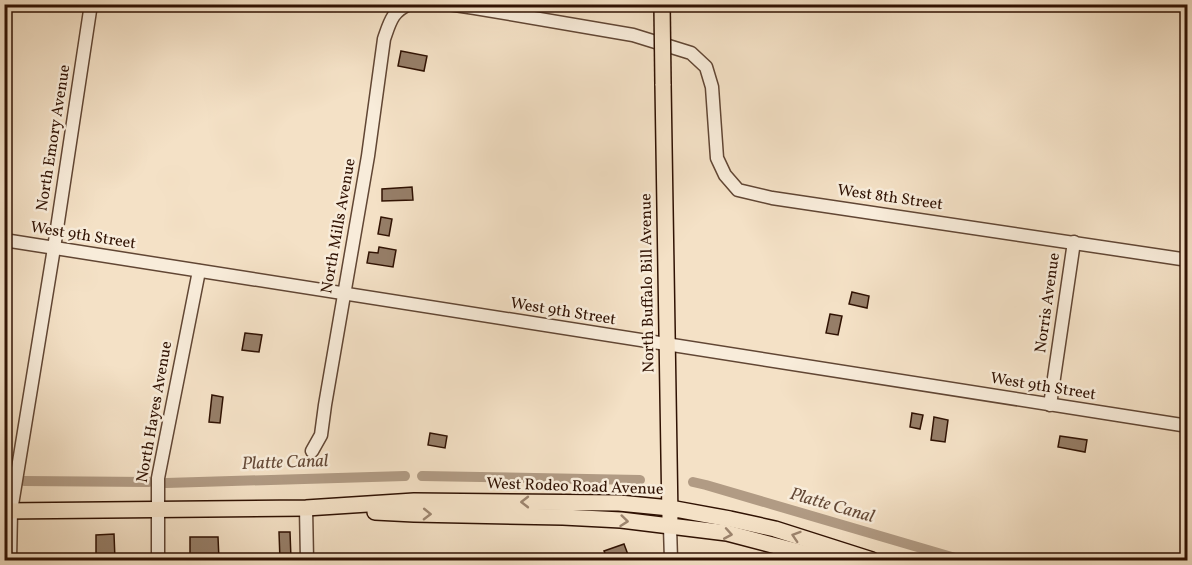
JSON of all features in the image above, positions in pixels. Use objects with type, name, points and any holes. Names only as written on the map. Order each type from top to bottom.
[{"type":"main road","name":"North Buffalo Bill Avenue","points":[[662,4],[670,526]]},
{"type":"main road","name":"West Rodeo Road Avenue","points":[[8,511],[306,508],[414,501],[598,502],[670,508],[730,519],[775,529],[872,561]]},
{"type":"main road","name":"West Rodeo Road Avenue","points":[[306,508],[414,514],[563,516],[621,520],[728,533],[830,561]]},
{"type":"street","name":"North Emory Avenue","points":[[10,561],[8,511],[54,248],[91,4]]},
{"type":"street","name":"West 8th Street","points":[[448,4],[633,35],[691,53],[706,67],[712,87],[717,158],[725,175],[738,190],[783,200],[1188,260]]},
{"type":"street","name":"North Mills Avenue","points":[[312,451],[321,435],[368,156],[384,39],[389,22],[397,11],[406,7]]},
{"type":"street","name":"West 9th Street","points":[[4,240],[1188,426]]},
{"type":"street","name":"Norris Avenue","points":[[1050,405],[1074,242]]},
{"type":"street","name":"North Hayes Avenue","points":[[159,561],[158,478],[199,271]]},
{"type":"street","points":[[306,508],[307,561]]},
{"type":"street","name":"North Buffalo Bill Avenue","points":[[670,526],[671,561]]},
{"type":"building","points":[[401,51],[427,56],[424,71],[398,66]]},
{"type":"building","points":[[412,187],[413,200],[382,201],[382,189]]},
{"type":"building","points":[[381,217],[392,219],[389,236],[378,234]]},
{"type":"building","points":[[379,247],[396,250],[393,267],[367,263],[369,252],[378,253]]},
{"type":"building","points":[[852,292],[869,296],[867,308],[849,304]]},
{"type":"building","points":[[830,314],[842,316],[838,335],[826,333]]},
{"type":"building","points":[[245,333],[262,335],[259,352],[242,350]]},
{"type":"building","points":[[212,395],[223,397],[220,423],[209,422]]},
{"type":"building","points":[[912,413],[923,415],[920,429],[910,427]]},
{"type":"building","points":[[934,417],[948,420],[945,442],[931,440]]},
{"type":"building","points":[[430,433],[447,436],[445,448],[428,445]]},
{"type":"building","points":[[1060,436],[1087,440],[1085,452],[1058,447]]},
{"type":"building","points":[[279,532],[290,532],[291,559],[280,560]]},
{"type":"building","points":[[114,534],[115,560],[96,560],[96,535]]},
{"type":"building","points":[[190,537],[218,537],[219,560],[190,560]]},
{"type":"building","points":[[624,544],[630,560],[608,560],[604,551]]},
{"type":"waterway","name":"Platte Canal","points":[[166,483],[405,476]]},
{"type":"waterway","name":"Platte Canal","points":[[422,476],[640,480]]},
{"type":"waterway","points":[[24,481],[149,482]]},
{"type":"waterway","name":"Platte Canal","points":[[693,482],[962,560]]}]
